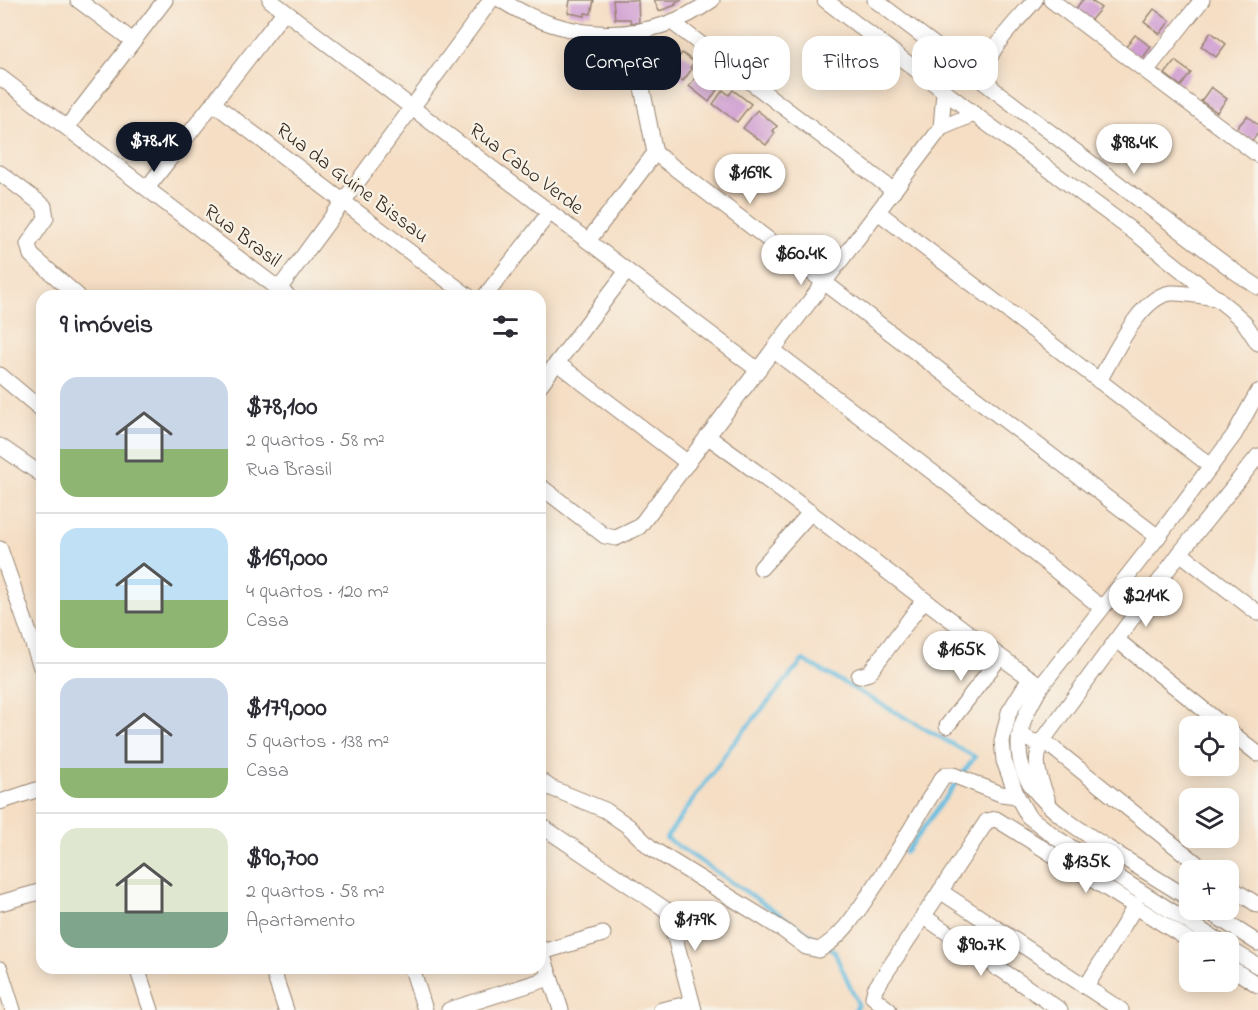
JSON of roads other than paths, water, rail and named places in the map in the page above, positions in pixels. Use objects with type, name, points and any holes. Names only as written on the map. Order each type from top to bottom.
[{"type":"street","points":[[78,0],[133,41]]},
{"type":"street","points":[[67,127],[165,0]]},
{"type":"street","name":"Rua Cabo Verde","points":[[270,0],[758,370]]},
{"type":"street","points":[[285,290],[344,201],[491,0]]},
{"type":"street","points":[[501,0],[521,13],[550,25],[581,32],[612,34],[673,23],[712,0]]},
{"type":"street","points":[[825,0],[1138,235],[1218,298],[1244,322],[1258,343]]},
{"type":"street","points":[[875,0],[922,36]]},
{"type":"street","points":[[998,45],[1035,0]]},
{"type":"street","points":[[1051,0],[1258,155]]},
{"type":"street","points":[[1146,71],[1202,0]]},
{"type":"street","points":[[147,188],[284,12]]},
{"type":"street","points":[[673,23],[894,191]]},
{"type":"street","points":[[631,32],[655,153],[1158,537]]},
{"type":"street","name":"Rua Brasil","points":[[0,76],[281,290]]},
{"type":"street","points":[[994,90],[1258,287]]},
{"type":"street","points":[[941,128],[944,91]]},
{"type":"street","name":"Rua da Guine Bissau","points":[[213,103],[460,290]]},
{"type":"street","points":[[546,491],[605,536],[616,538],[639,527],[941,128],[974,114]]},
{"type":"street","points":[[588,241],[655,153]]},
{"type":"street","points":[[0,173],[44,206],[46,218],[28,244],[31,255],[71,290]]},
{"type":"street","points":[[490,290],[550,212]]},
{"type":"street","points":[[878,212],[1211,466]]},
{"type":"street","points":[[546,377],[627,271]]},
{"type":"street","points":[[1099,381],[1134,319],[1156,300],[1170,293],[1218,298]]},
{"type":"street","points":[[774,350],[948,484],[1102,608]]},
{"type":"street","points":[[557,363],[688,463]]},
{"type":"street","points":[[0,375],[36,405]]},
{"type":"street","points":[[1204,932],[1058,839],[1028,816],[1017,796],[1004,761],[1002,741],[1009,712],[1102,608],[1158,537],[1234,435],[1258,392]]},
{"type":"street","points":[[707,436],[812,512],[924,600],[1035,682]]},
{"type":"street","points":[[0,446],[36,471]]},
{"type":"street","points":[[1051,806],[1038,774],[1036,760],[1043,740],[1180,553],[1256,462]]},
{"type":"street","points":[[761,568],[812,512]]},
{"type":"street","points":[[0,549],[36,653]]},
{"type":"street","points":[[1180,553],[1258,613]]},
{"type":"street","points":[[860,676],[869,673],[924,600]]},
{"type":"street","points":[[1117,640],[1212,716]]},
{"type":"street","points":[[947,726],[1000,657]]},
{"type":"street","points":[[1035,682],[1022,725],[1019,744],[1020,760],[1026,778],[1034,789],[1068,822],[1179,892]]},
{"type":"street","points":[[1022,725],[1022,734],[1029,741],[1036,743],[1043,740]]},
{"type":"street","points":[[1239,739],[1258,754]]},
{"type":"street","points":[[1043,740],[1193,860]]},
{"type":"street","points":[[546,784],[605,810],[628,826],[651,848],[783,930],[806,947],[819,950],[833,942],[850,922],[883,875],[942,778],[946,775],[954,775],[1001,794],[1017,796]]},
{"type":"street","points":[[0,802],[36,790]]},
{"type":"street","points":[[889,1010],[873,997],[875,989],[987,821],[996,819],[1179,933]]},
{"type":"street","points":[[546,829],[665,909],[669,915],[693,1007],[662,1010]]},
{"type":"street","points":[[1239,890],[1255,897]]},
{"type":"street","points":[[940,891],[1121,1010]]},
{"type":"street","points":[[0,903],[36,893]]},
{"type":"street","points":[[1086,987],[1136,905]]},
{"type":"street","points":[[922,916],[1060,1010]]},
{"type":"street","points":[[1222,920],[1258,943]]},
{"type":"street","points":[[546,949],[603,934]]},
{"type":"street","points":[[996,968],[1014,941]]},
{"type":"street","points":[[1239,955],[1258,966]]},
{"type":"street","points":[[546,966],[561,1010]]},
{"type":"street","points":[[0,969],[13,1010]]},
{"type":"street","points":[[1239,973],[1258,985]]},
{"type":"street","points":[[139,974],[151,1010]]},
{"type":"street","points":[[274,974],[286,1010]]},
{"type":"street","points":[[414,974],[425,1010]]},
{"type":"street","points":[[449,1010],[550,978]]},
{"type":"waterway","points":[[821,942],[666,838],[732,745],[803,660],[975,757],[961,775]]},
{"type":"waterway","points":[[905,853],[957,782]]},
{"type":"waterway","points":[[830,948],[834,951],[858,1004],[855,1010]]}]
